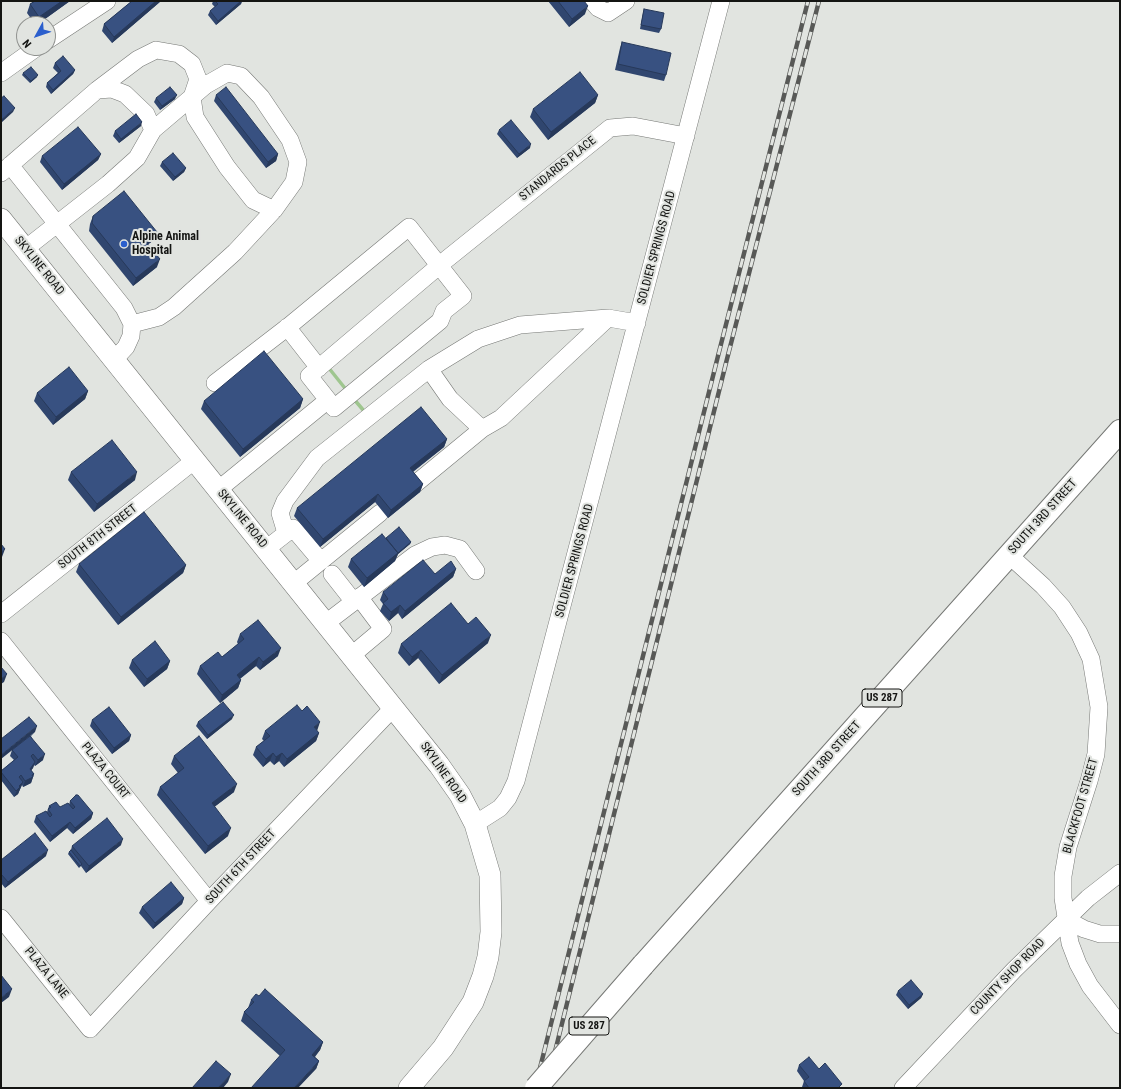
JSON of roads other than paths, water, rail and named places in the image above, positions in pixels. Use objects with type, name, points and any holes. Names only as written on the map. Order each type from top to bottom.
[{"type":"highway","name":"SOUTH 3RD STREET","points":[[536,1088],[643,965],[1120,431]]},
{"type":"main road","name":"SKYLINE ROAD","points":[[1,219],[394,707],[439,765],[460,795],[475,824]]},
{"type":"main road","points":[[409,1088],[443,1048],[473,1002],[483,976],[488,957],[492,932],[490,875],[475,824]]},
{"type":"street","points":[[56,35],[107,1]]},
{"type":"street","points":[[592,1],[598,8],[608,13],[626,1]]},
{"type":"street","name":"SOLDIER SPRINGS ROAD","points":[[475,824],[500,808],[508,798],[516,781],[721,1]]},
{"type":"street","points":[[114,360],[126,347],[131,336],[132,324],[124,308],[57,224],[6,169],[97,90],[138,59],[156,50],[179,54],[192,64],[198,79],[192,97],[195,117],[227,167],[253,200],[274,210]]},
{"type":"street","points":[[1,73],[25,56]]},
{"type":"street","points":[[25,249],[137,158],[153,130],[206,85],[227,73],[241,76],[261,97],[290,140],[298,162],[294,182],[274,210],[235,252],[174,307],[159,317],[132,324]]},
{"type":"street","points":[[97,90],[112,89],[125,94],[146,114],[153,130]]},
{"type":"street","name":"STANDARDS PLACE","points":[[318,368],[444,262],[610,128],[633,126],[686,136]]},
{"type":"street","points":[[215,383],[287,327],[410,227],[444,262],[463,296],[444,311],[440,321],[334,408],[309,376],[318,368],[287,327]]},
{"type":"street","points":[[414,485],[482,429],[501,418],[608,318]]},
{"type":"street","points":[[286,533],[280,513],[285,501],[317,458],[429,369],[478,339],[520,325],[608,318],[637,323]]},
{"type":"street","points":[[429,369],[450,399],[482,429]]},
{"type":"street","points":[[219,489],[328,400]]},
{"type":"street","name":"SOUTH 8TH STREET","points":[[1,614],[195,460]]},
{"type":"street","points":[[294,583],[320,560],[380,513]]},
{"type":"street","points":[[266,549],[293,528],[320,560]]},
{"type":"street","points":[[326,623],[415,555],[432,547],[445,545],[460,549],[476,571]]},
{"type":"street","name":"BLACKFOOT STREET","points":[[1009,555],[1043,586],[1062,607],[1079,633],[1088,652],[1096,684],[1099,707],[1096,754],[1068,847],[1064,869],[1062,898],[1070,943],[1078,964],[1105,1008],[1120,1024]]},
{"type":"street","points":[[332,574],[383,629],[352,655]]},
{"type":"street","name":"PLAZA COURT","points":[[1,641],[209,901]]},
{"type":"street","name":"SOUTH 6TH STREET","points":[[90,1029],[209,901],[394,707]]},
{"type":"street","name":"COUNTY SHOP ROAD","points":[[903,1088],[982,1003],[1065,919],[1088,898],[1120,873]]},
{"type":"street","name":"PLAZA LANE","points":[[1,918],[90,1029]]},
{"type":"street","points":[[1065,919],[1084,929],[1100,934],[1120,934]]},
{"type":"waterway","points":[[328,367],[348,392]]},
{"type":"waterway","points":[[353,398],[364,411]]},
{"type":"railway","points":[[535,1088],[808,1]]},
{"type":"railway","points":[[546,1088],[727,359],[819,1]]},
{"type":"place","name":"Alpine Animal Hospital","points":[[124,244]]}]
